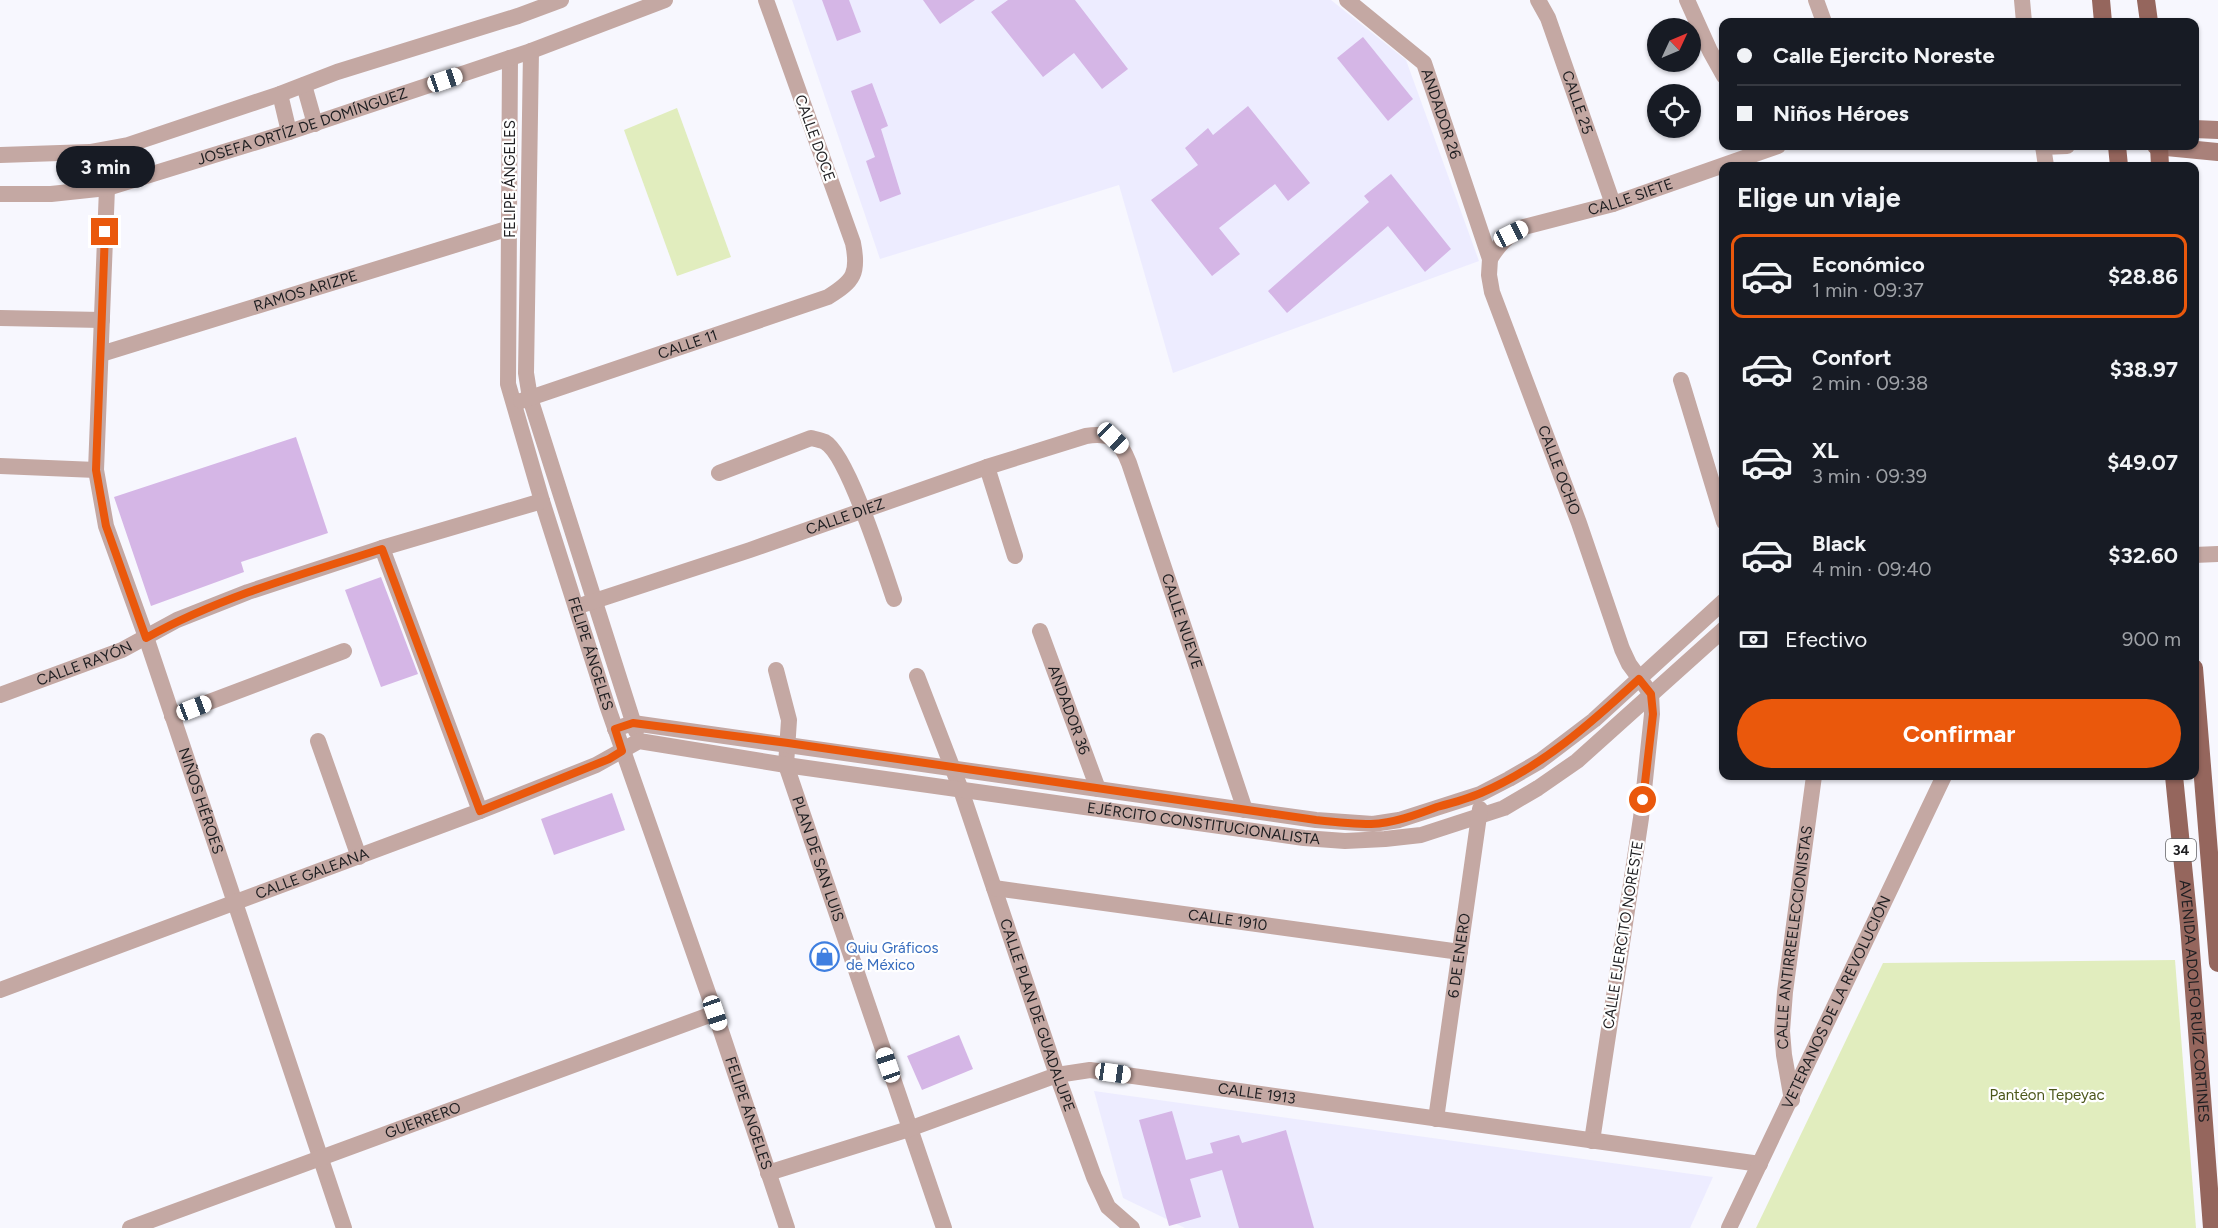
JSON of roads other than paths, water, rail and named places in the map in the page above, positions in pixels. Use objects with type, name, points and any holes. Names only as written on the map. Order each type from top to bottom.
[{"type":"main road","points":[[2101,0],[2103,18]]},
{"type":"main road","points":[[2146,0],[2148,18]]},
{"type":"main road","name":"AVENIDA ADOLFO RUÍZ CORTINES","points":[[2199,740],[2217,924],[2218,963]]},
{"type":"main road","name":"AVENIDA ADOLFO RUÍZ CORTINES","points":[[2174,780],[2189,925],[2212,1228]]},
{"type":"street","points":[[0,155],[90,152],[128,144],[280,94],[337,72],[518,16],[561,0]]},
{"type":"street","name":"JOSEFA ORTÍZ DE DOMÍNGUEZ","points":[[0,194],[51,194],[107,188],[315,124],[531,51],[665,0]]},
{"type":"street","name":"CALLE DOCE","points":[[766,0],[853,243],[857,261],[854,277]]},
{"type":"street","name":"ANDADOR 26","points":[[1347,0],[1424,63],[1490,259]]},
{"type":"street","name":"CALLE 25","points":[[1538,0],[1548,18],[1613,204]]},
{"type":"street","points":[[1687,0],[1719,67]]},
{"type":"street","points":[[1816,0],[1823,18]]},
{"type":"street","points":[[2022,0],[2024,18]]},
{"type":"street","name":"FELIPE ÁNGELES","points":[[531,51],[526,373],[530,398],[639,741]]},
{"type":"street","name":"FELIPE ÁNGELES","points":[[510,58],[508,384],[542,501],[622,751],[715,1013],[787,1228]]},
{"type":"street","points":[[304,85],[315,124]]},
{"type":"street","points":[[280,94],[289,132]]},
{"type":"street","points":[[2199,129],[2218,130]]},
{"type":"street","name":"CALLE SIETE","points":[[1732,162],[1767,150]]},
{"type":"street","points":[[2198,150],[2218,152]]},
{"type":"street","name":"CALLE SIETE","points":[[1490,259],[1498,245],[1511,234],[1524,228],[1613,204],[1719,167]]},
{"type":"street","name":"NIÑOS HÉROES","points":[[107,188],[96,470],[106,526],[146,638],[344,1228]]},
{"type":"street","name":"RAMOS ARIZPE","points":[[101,354],[510,228]]},
{"type":"street","name":"CALLE OCHO","points":[[1490,259],[1492,292],[1579,523],[1622,649],[1639,679],[1651,694]]},
{"type":"street","name":"CALLE 11","points":[[514,404],[828,297],[854,277]]},
{"type":"street","points":[[0,318],[102,320]]},
{"type":"street","points":[[1681,380],[1719,505]]},
{"type":"street","name":"CALLE DIEZ","points":[[576,607],[987,467],[1086,436],[1100,434],[1113,438]]},
{"type":"street","points":[[718,473],[811,438],[825,442],[837,454],[863,511],[894,599]]},
{"type":"street","name":"CALLE NUEVE","points":[[1113,438],[1122,447],[1129,463],[1245,810]]},
{"type":"street","points":[[0,466],[96,470]]},
{"type":"street","points":[[987,467],[1015,556]]},
{"type":"street","name":"CALLE RAYÓN","points":[[0,695],[122,650],[177,621],[248,592],[542,501]]},
{"type":"street","points":[[382,549],[480,811]]},
{"type":"street","points":[[2199,555],[2218,554]]},
{"type":"street","name":"EJÉRCITO CONSTITUCIONALISTA","points":[[615,729],[633,723],[788,743],[1316,820],[1372,824],[1399,820],[1480,794],[1540,761],[1594,720],[1719,606]]},
{"type":"street","name":"ANDADOR 36","points":[[1040,631],[1098,789]]},
{"type":"street","name":"EJÉRCITO CONSTITUCIONALISTA","points":[[639,741],[786,765],[1304,838],[1345,841],[1385,839],[1421,835],[1480,817],[1504,808],[1538,788],[1577,761],[1719,633]]},
{"type":"street","points":[[172,716],[344,651]]},
{"type":"street","points":[[776,670],[789,720],[786,765]]},
{"type":"street","name":"CALLE PLAN DE GUADALUPE","points":[[917,676],[961,790],[1057,1075],[1094,1177],[1108,1207],[1132,1228]]},
{"type":"street","name":"CALLE EJERCITO NORESTE","points":[[1592,1141],[1641,818],[1651,740],[1653,714],[1651,694]]},
{"type":"street","points":[[318,741],[359,857]]},
{"type":"street","points":[[622,751],[639,741]]},
{"type":"street","name":"CALLE GALEANA","points":[[0,990],[480,811],[596,765],[622,751]]},
{"type":"street","name":"PLAN DE SAN LUIS","points":[[786,765],[944,1228]]},
{"type":"street","name":"CALLE ANTIRREELECCIONISTAS","points":[[1792,1100],[1782,1031],[1785,992],[1813,780]]},
{"type":"street","name":"VETERANOS DE LA REVOLUCIÓN","points":[[1729,1228],[1792,1100],[1942,780]]},
{"type":"street","name":"6 DE ENERO","points":[[1436,1119],[1480,817],[1480,794]]},
{"type":"street","name":"CALLE 1910","points":[[994,888],[1460,952]]},
{"type":"street","points":[[2189,925],[2217,924]]},
{"type":"street","name":"GUERRERO","points":[[130,1228],[715,1013]]},
{"type":"street","name":"CALLE 1913","points":[[768,1173],[909,1129],[1057,1075],[1090,1070],[1760,1164]]},
{"type":"place","name":"Quiu Gráficos de México","points":[[825,957]]},
{"type":"park label","name":"Pantéon Tepeyac","points":[[2047,1095]]}]
